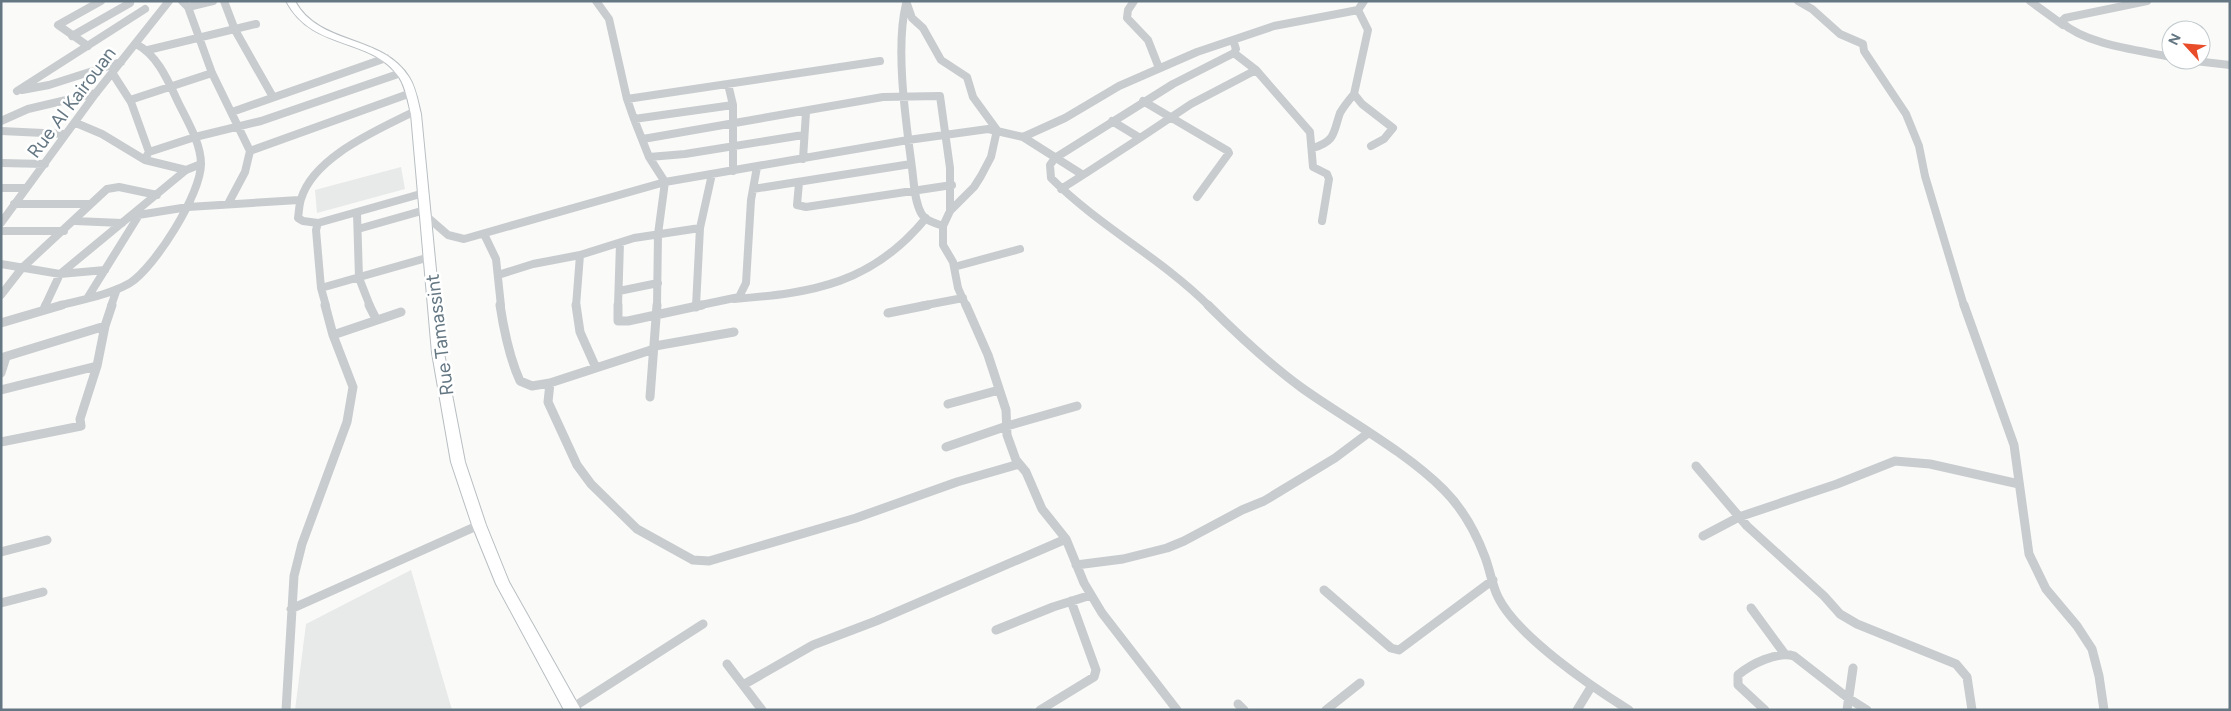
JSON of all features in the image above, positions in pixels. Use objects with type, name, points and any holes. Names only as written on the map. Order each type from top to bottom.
[{"type":"main road","name":"Rue Tamassint","points":[[290,1],[308,25],[374,51],[386,58],[401,73],[411,93],[415,111],[424,193],[438,353],[458,462],[479,525],[503,584],[573,709]]},
{"type":"street","points":[[88,46],[58,25],[101,1]]},
{"type":"street","name":"Rue Al Kairouan","points":[[1,223],[4,214],[45,164],[65,134],[76,123],[168,1]]},
{"type":"street","points":[[182,1],[188,7],[212,73],[250,151],[245,172],[228,204]]},
{"type":"street","points":[[188,7],[213,1]]},
{"type":"street","points":[[224,1],[235,30],[273,98]]},
{"type":"street","points":[[596,1],[609,19],[627,99],[634,119],[649,157],[665,182],[658,234],[657,315],[650,397]]},
{"type":"street","points":[[1134,1],[1128,10],[1127,18],[1147,38],[1154,51],[1159,68]]},
{"type":"street","points":[[1023,137],[1050,126],[1119,86],[1197,52],[1274,26],[1358,10],[1364,1]]},
{"type":"street","points":[[1798,1],[1812,9],[1840,34],[1863,44],[1864,51],[1906,114],[1919,146],[1925,176],[1965,309],[2014,445],[2029,554],[2046,589],[2077,626],[2092,649],[2099,676],[2104,710]]},
{"type":"street","points":[[2030,1],[2070,30],[2102,41],[2161,55]]},
{"type":"street","points":[[2063,25],[2062,20],[2065,18],[2147,1]]},
{"type":"street","points":[[72,36],[128,2],[158,13]]},
{"type":"street","points":[[906,3],[901,34],[908,140],[915,192],[921,212],[930,222],[943,226]]},
{"type":"street","points":[[906,3],[912,18],[923,28],[941,60],[967,77],[973,97],[997,130],[991,157],[981,176],[974,187],[950,211],[943,226],[943,245],[954,267],[958,288],[988,355],[1006,410],[1007,435],[1016,460],[1026,472],[1042,510],[1066,538],[1076,565],[1102,613],[1177,710]]},
{"type":"street","points":[[121,62],[49,85],[17,91],[145,9]]},
{"type":"street","points":[[1313,148],[1328,143],[1336,133],[1344,106],[1354,94],[1368,30],[1358,10]]},
{"type":"street","points":[[148,50],[256,24]]},
{"type":"street","points":[[1232,40],[1236,49],[1234,53],[1142,102],[1055,158],[1050,165],[1051,178],[1104,226],[1188,285],[1246,343],[1301,387],[1424,472],[1445,491],[1470,525],[1493,580],[1498,597],[1529,635],[1592,687],[1629,710]]},
{"type":"street","points":[[1,323],[117,289],[131,282],[148,266],[188,207],[197,186],[201,164],[195,137],[170,85],[148,50],[136,44]]},
{"type":"street","points":[[1234,53],[1256,70],[1274,88],[1310,132],[1313,148],[1313,167],[1327,174],[1329,179],[1322,221]]},
{"type":"street","points":[[232,112],[386,58]]},
{"type":"street","points":[[627,99],[880,61]]},
{"type":"street","points":[[2211,62],[2230,64]]},
{"type":"street","points":[[1061,189],[1190,104],[1256,70]]},
{"type":"street","points":[[130,100],[170,85],[212,73]]},
{"type":"street","points":[[145,160],[149,152],[195,137],[261,121],[401,73]]},
{"type":"street","points":[[113,74],[130,100],[149,152]]},
{"type":"street","points":[[728,84],[733,105],[733,172]]},
{"type":"street","points":[[250,151],[411,93]]},
{"type":"street","points":[[1,121],[28,109],[96,94]]},
{"type":"street","points":[[1354,94],[1365,107],[1383,118],[1393,128],[1384,139],[1371,146]]},
{"type":"street","points":[[643,139],[883,98],[940,96],[947,134],[952,185],[950,211]]},
{"type":"street","points":[[1142,102],[1207,140],[1225,148],[1229,153],[1197,197]]},
{"type":"street","points":[[634,119],[733,105]]},
{"type":"street","points":[[415,111],[353,143],[334,156],[318,172],[299,200],[298,218],[308,223],[318,223],[424,193]]},
{"type":"street","points":[[804,159],[803,135],[806,112]]},
{"type":"street","points":[[1112,121],[1140,138]]},
{"type":"street","points":[[76,123],[102,134],[145,160],[186,170]]},
{"type":"street","points":[[358,229],[425,212],[450,237],[457,240],[665,182],[733,172],[908,140],[947,134],[997,130],[1023,137],[1083,175]]},
{"type":"street","points":[[1,131],[65,134]]},
{"type":"street","points":[[649,157],[803,135]]},
{"type":"street","points":[[1,163],[45,164]]},
{"type":"street","points":[[44,309],[60,274],[122,223],[135,216],[186,170],[201,164]]},
{"type":"street","points":[[753,189],[799,184],[911,164]]},
{"type":"street","points":[[732,300],[739,297],[746,283],[753,189],[757,167]]},
{"type":"street","points":[[696,307],[700,228],[712,174]]},
{"type":"street","points":[[799,184],[797,205],[806,207],[952,185]]},
{"type":"street","points":[[1,295],[22,268],[75,221],[107,189],[115,187],[157,195]]},
{"type":"street","points":[[1,188],[25,188]]},
{"type":"street","points":[[135,216],[188,207],[299,200]]},
{"type":"street","points":[[14,204],[90,204]]},
{"type":"street","points":[[357,212],[359,278],[363,293],[376,319]]},
{"type":"street","points":[[88,297],[135,216]]},
{"type":"street","points":[[620,242],[618,320],[628,321],[732,300],[808,291],[839,282],[871,268],[893,255],[912,238],[926,218]]},
{"type":"street","points":[[75,221],[122,223]]},
{"type":"street","points":[[286,710],[294,576],[302,544],[351,408],[353,387],[333,335],[321,288],[316,230],[318,223]]},
{"type":"street","points":[[498,275],[534,264],[580,255],[620,242],[700,228]]},
{"type":"street","points":[[1,231],[64,231]]},
{"type":"street","points":[[484,234],[496,254],[500,300],[511,362],[520,381],[526,385],[550,384],[654,347],[734,332]]},
{"type":"street","points":[[954,267],[1020,249]]},
{"type":"street","points":[[580,255],[581,272],[576,295],[579,330],[583,344],[596,368]]},
{"type":"street","points":[[321,288],[430,257]]},
{"type":"street","points":[[1,264],[60,274],[105,270]]},
{"type":"street","points":[[620,291],[658,284]]},
{"type":"street","points":[[1,442],[81,426],[80,419],[97,366],[105,326],[117,289]]},
{"type":"street","points":[[888,313],[964,298]]},
{"type":"street","points":[[333,335],[401,312]]},
{"type":"street","points":[[1,373],[4,358],[105,326]]},
{"type":"street","points":[[1,390],[97,366]]},
{"type":"street","points":[[550,384],[548,402],[577,465],[591,484],[637,530],[693,560],[709,561],[846,521],[957,482],[1019,464]]},
{"type":"street","points":[[948,404],[999,390]]},
{"type":"street","points":[[946,447],[1007,426],[1077,406]]},
{"type":"street","points":[[1076,565],[1123,560],[1184,542],[1242,510],[1264,501],[1335,458],[1367,434]]},
{"type":"street","points":[[1703,536],[1739,517],[1829,487],[1895,461],[1930,464],[2019,484]]},
{"type":"street","points":[[1696,466],[1739,517],[1824,596],[1840,614],[1857,624],[1956,664],[1967,676],[1972,710]]},
{"type":"street","points":[[291,609],[479,525]]},
{"type":"street","points":[[743,685],[813,645],[876,621],[1066,538]]},
{"type":"street","points":[[1,552],[47,540]]},
{"type":"street","points":[[1324,590],[1391,648],[1399,650],[1493,580]]},
{"type":"street","points":[[1,603],[43,592]]},
{"type":"street","points":[[996,630],[1091,594]]},
{"type":"street","points":[[1040,710],[1094,677],[1096,670],[1071,601]]},
{"type":"street","points":[[1751,608],[1784,653],[1794,656],[1848,704],[1867,710]]},
{"type":"street","points":[[573,709],[703,624]]},
{"type":"street","points":[[1765,710],[1738,685],[1738,675],[1745,669],[1784,653]]},
{"type":"street","points":[[727,664],[762,710]]},
{"type":"street","points":[[1848,704],[1853,668]]},
{"type":"street","points":[[1326,710],[1360,682]]},
{"type":"street","points":[[1577,710],[1592,687]]},
{"type":"shaded area","points":[[401,167],[405,189],[317,213],[315,190]]},
{"type":"shaded area","points":[[411,570],[452,710],[295,710],[306,624]]}]
